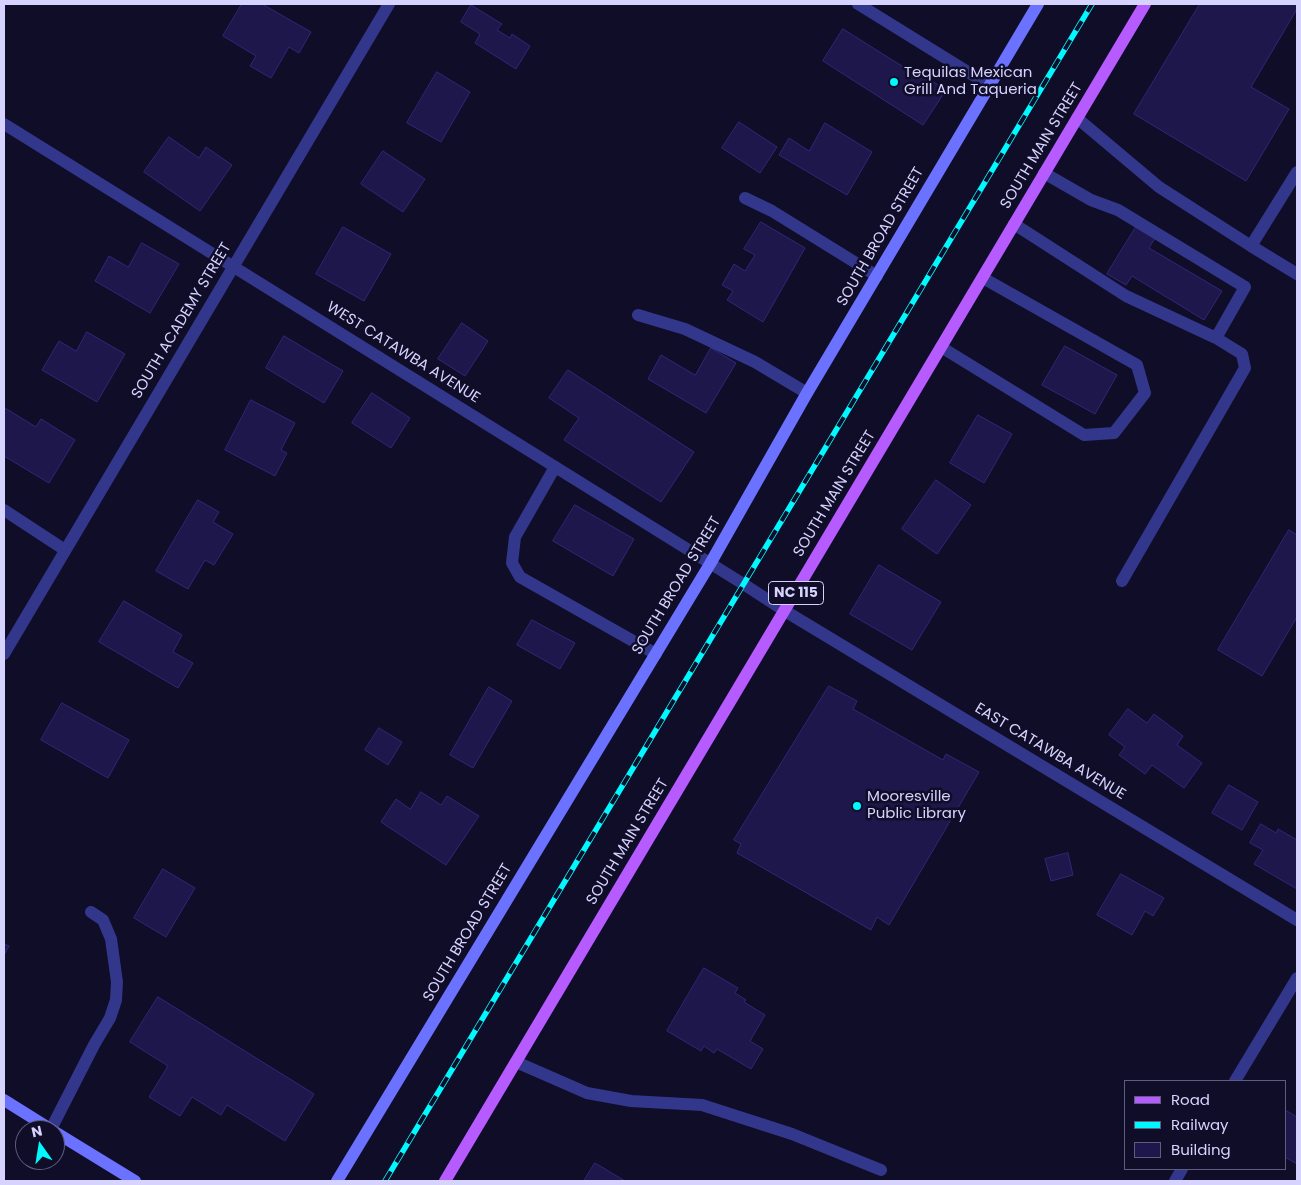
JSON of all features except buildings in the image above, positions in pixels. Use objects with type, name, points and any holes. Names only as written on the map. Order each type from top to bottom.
[{"type":"main road","name":"SOUTH MAIN STREET","points":[[445,1181],[1145,4]]},
{"type":"street","name":"SOUTH ACADEMY STREET","points":[[4,654],[389,4]]},
{"type":"street","points":[[858,4],[989,85]]},
{"type":"street","name":"SOUTH BROAD STREET","points":[[337,1181],[710,564],[807,393],[989,85],[1034,5]]},
{"type":"street","points":[[1077,118],[1159,187],[1297,274]]},
{"type":"street","name":"WEST CATAWBA AVENUE","points":[[4,124],[785,611]]},
{"type":"street","points":[[1251,246],[1297,172]]},
{"type":"street","points":[[1044,173],[1091,200],[1118,210],[1245,286],[1216,338]]},
{"type":"street","points":[[745,198],[772,212],[877,276]]},
{"type":"street","points":[[1014,224],[1126,296],[1216,338],[1242,354],[1245,368],[1122,581]]},
{"type":"street","points":[[941,347],[1084,435],[1114,433],[1145,393],[1137,366],[982,278]]},
{"type":"street","points":[[638,315],[685,328],[755,362],[807,393]]},
{"type":"street","points":[[555,468],[515,537],[512,563],[520,577],[656,654]]},
{"type":"street","points":[[4,510],[66,550]]},
{"type":"street","name":"EAST CATAWBA AVENUE","points":[[785,611],[1297,920]]},
{"type":"street","points":[[58,1120],[110,1018],[116,1000],[117,982],[111,939],[103,920],[90,912]]},
{"type":"street","points":[[1236,1080],[1297,978]]},
{"type":"street","points":[[516,1062],[587,1093],[631,1101],[702,1105],[792,1134],[881,1170]]},
{"type":"street","points":[[4,1100],[37,1120]]},
{"type":"street","points":[[65,1137],[135,1181]]},
{"type":"street","points":[[1175,1181],[1181,1170]]},
{"type":"railway","points":[[385,1181],[1092,4]]},
{"type":"place","name":"Tequilas Mexican Grill And Taqueria","points":[[894,82]]},
{"type":"place","name":"Mooresville Public Library","points":[[857,806]]}]
